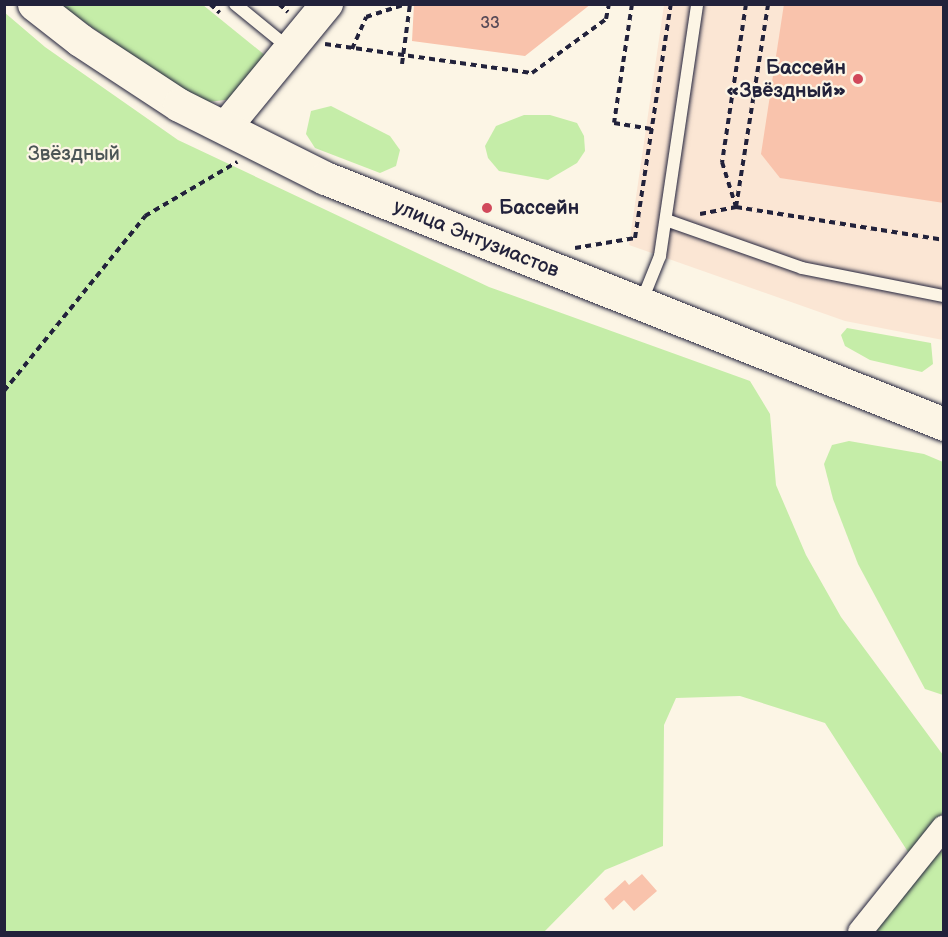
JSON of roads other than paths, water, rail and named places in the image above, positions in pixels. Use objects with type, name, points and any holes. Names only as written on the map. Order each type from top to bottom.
[{"type":"main road","name":"улица Энтузиастов","points":[[34,4],[131,75],[225,128],[325,178],[640,306],[944,424]]},
{"type":"street","points":[[225,128],[303,46],[327,4]]},
{"type":"street","points":[[860,933],[944,827]]},
{"type":"lane","points":[[235,4],[303,46]]},
{"type":"lane","points":[[640,306],[660,256],[697,4]]},
{"type":"lane","points":[[666,220],[802,268],[944,296]]},
{"type":"place","name":"Бассейн «Звёздный»","points":[[858,79]]},
{"type":"place","name":"Бассейн","points":[[487,208]]},
{"type":"park label","name":"Звёздный","points":[[74,154]]}]
